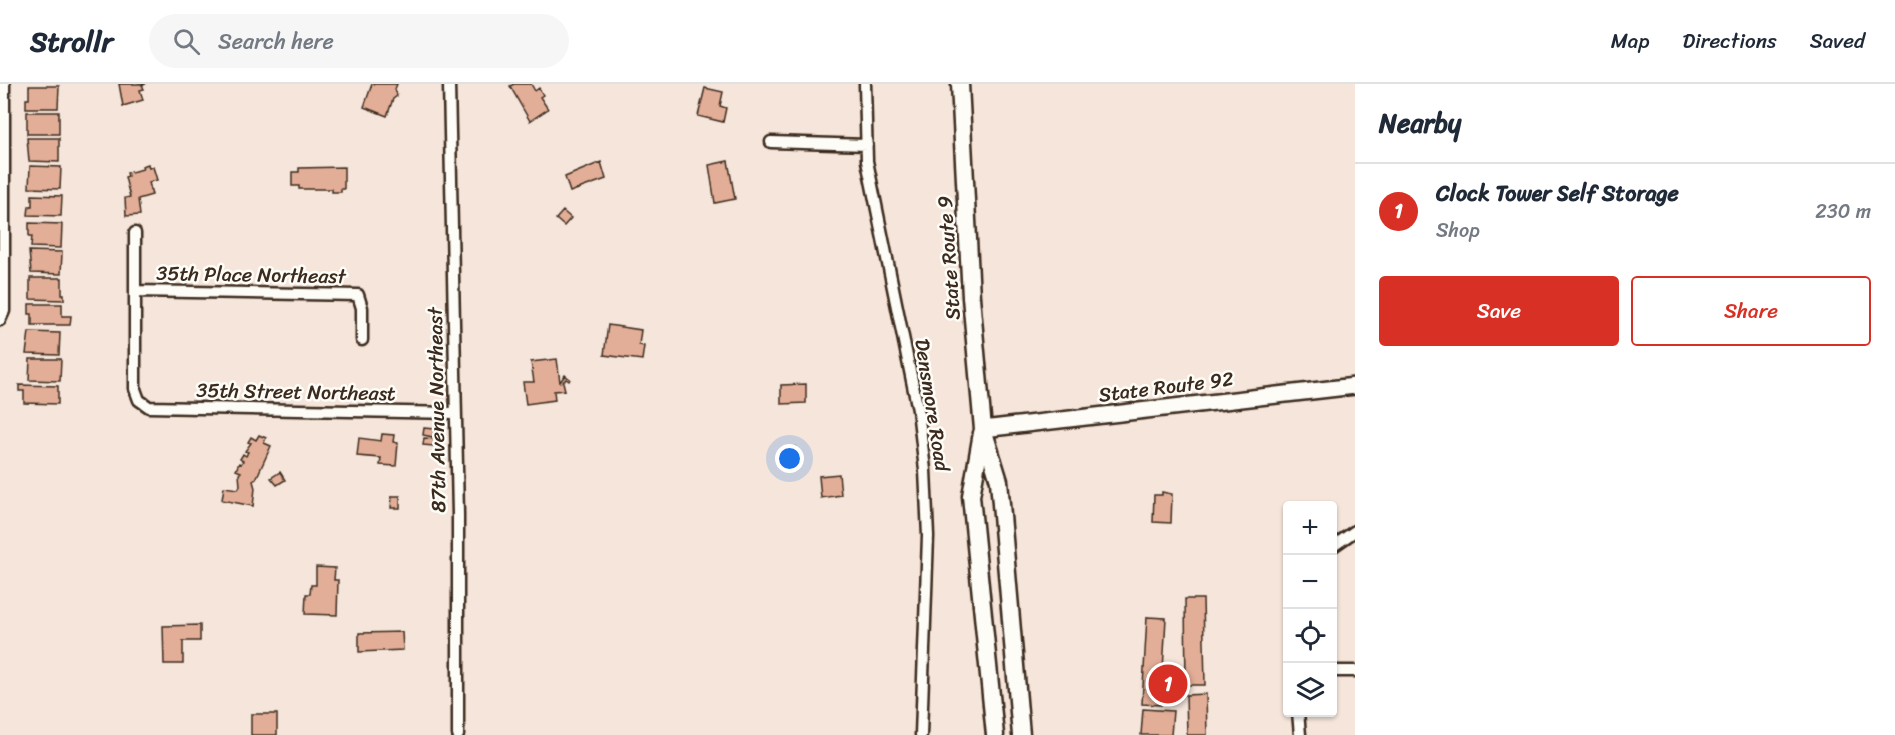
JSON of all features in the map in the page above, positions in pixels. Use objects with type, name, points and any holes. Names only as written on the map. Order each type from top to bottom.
[{"type":"main road","name":"State Route 9","points":[[960,84],[971,297],[983,429],[999,481],[1021,735]]},
{"type":"main road","name":"State Route 92","points":[[983,429],[1355,386]]},
{"type":"main road","name":"State Route 9","points":[[983,429],[971,496],[995,735]]},
{"type":"street","points":[[0,320],[4,311],[2,111],[4,84]]},
{"type":"street","name":"87th Avenue Northeast","points":[[449,84],[458,735]]},
{"type":"street","name":"Densmore Road","points":[[865,84],[869,171],[918,410],[925,470],[928,536],[921,735]]},
{"type":"street","points":[[771,142],[867,145]]},
{"type":"street","points":[[135,233],[135,291]]},
{"type":"street","name":"35th Street Northeast","points":[[135,291],[135,389],[139,400],[149,407],[455,413]]},
{"type":"street","name":"35th Place Northeast","points":[[135,291],[358,295],[362,308],[363,340]]},
{"type":"street","points":[[1337,544],[1355,531]]},
{"type":"street","points":[[1337,671],[1355,671]]},
{"type":"street","points":[[1298,717],[1300,735]]},
{"type":"building","points":[[119,84],[146,84],[142,85],[144,89],[140,90],[143,100],[123,106]]},
{"type":"building","points":[[372,84],[397,84],[395,89],[397,96],[393,99],[387,116],[364,107]]},
{"type":"building","points":[[531,84],[535,91],[539,88],[543,95],[540,97],[548,109],[530,121],[510,86]]},
{"type":"building","points":[[29,86],[59,86],[58,108],[26,108]]},
{"type":"building","points":[[705,88],[723,92],[720,106],[726,108],[723,122],[698,116]]},
{"type":"building","points":[[27,112],[59,112],[59,134],[27,134]]},
{"type":"building","points":[[27,138],[59,138],[59,162],[29,161]]},
{"type":"building","points":[[728,161],[735,199],[715,203],[709,165]]},
{"type":"building","points":[[601,162],[606,179],[570,192],[565,177]]},
{"type":"building","points":[[148,164],[149,168],[153,167],[157,180],[149,182],[152,195],[138,199],[140,215],[126,216],[125,198],[130,197],[125,177],[128,176],[127,173],[143,169],[142,166]]},
{"type":"building","points":[[30,166],[61,167],[60,189],[29,188]]},
{"type":"building","points":[[344,167],[344,189],[341,189],[341,192],[332,192],[332,189],[299,189],[299,186],[292,186],[292,172],[299,172],[299,168]]},
{"type":"building","points":[[32,195],[62,196],[61,216],[28,215],[29,206],[32,206]]},
{"type":"building","points":[[563,211],[571,218],[564,226],[556,219]]},
{"type":"building","points":[[29,223],[62,224],[61,248],[31,247],[32,236],[29,236]]},
{"type":"building","points":[[29,251],[62,252],[61,274],[31,273]]},
{"type":"building","points":[[30,278],[62,278],[64,300],[30,299]]},
{"type":"building","points":[[29,304],[62,304],[62,316],[71,316],[70,325],[32,325]]},
{"type":"building","points":[[608,325],[641,330],[639,345],[644,346],[642,360],[604,355]]},
{"type":"building","points":[[29,332],[60,333],[59,355],[26,354]]},
{"type":"building","points":[[30,359],[61,359],[60,381],[29,380]]},
{"type":"building","points":[[557,359],[560,382],[565,375],[570,379],[563,382],[565,390],[554,391],[555,400],[526,404],[523,382],[534,382],[531,362]]},
{"type":"building","points":[[806,384],[806,403],[781,404],[781,385]]},
{"type":"building","points":[[19,385],[58,386],[58,404],[24,403],[24,391],[19,391]]},
{"type":"building","points":[[424,428],[434,429],[433,437],[423,435]]},
{"type":"building","points":[[382,434],[394,435],[393,442],[398,443],[396,466],[380,465],[381,458],[357,456],[359,438],[381,441]]},
{"type":"building","points":[[259,435],[266,438],[264,443],[271,446],[253,481],[255,488],[253,506],[222,500],[224,487],[238,489],[240,486],[239,474],[241,472],[236,470],[239,463],[243,461],[240,459],[248,452],[245,451],[251,443],[248,442],[251,437],[256,440]]},
{"type":"building","points":[[424,438],[435,439],[434,446],[423,445]]},
{"type":"building","points":[[795,447],[797,467],[786,469],[784,449]]},
{"type":"building","points":[[280,472],[285,480],[277,485],[271,478]]},
{"type":"building","points":[[839,474],[841,495],[821,498],[819,476]]},
{"type":"building","points":[[1162,492],[1172,494],[1171,523],[1153,522],[1154,495],[1162,495]]},
{"type":"building","points":[[392,496],[400,496],[400,508],[391,508]]},
{"type":"building","points":[[316,567],[335,568],[334,580],[338,580],[337,615],[305,614],[306,594],[310,594],[311,585],[316,585]]},
{"type":"building","points":[[1185,599],[1203,599],[1205,685],[1186,685]]},
{"type":"building","points":[[1147,617],[1166,618],[1161,705],[1142,704]]},
{"type":"building","points":[[200,625],[200,641],[183,641],[183,664],[164,664],[163,626]]},
{"type":"building","points":[[402,632],[403,650],[359,652],[359,633]]},
{"type":"building","points":[[1206,694],[1207,735],[1187,735],[1186,695]]},
{"type":"building","points":[[1143,709],[1173,711],[1171,735],[1141,735]]},
{"type":"building","points":[[251,714],[277,714],[277,735],[251,735]]},
{"type":"place","name":"Clock Tower Self Storage","points":[[1168,684]]}]
